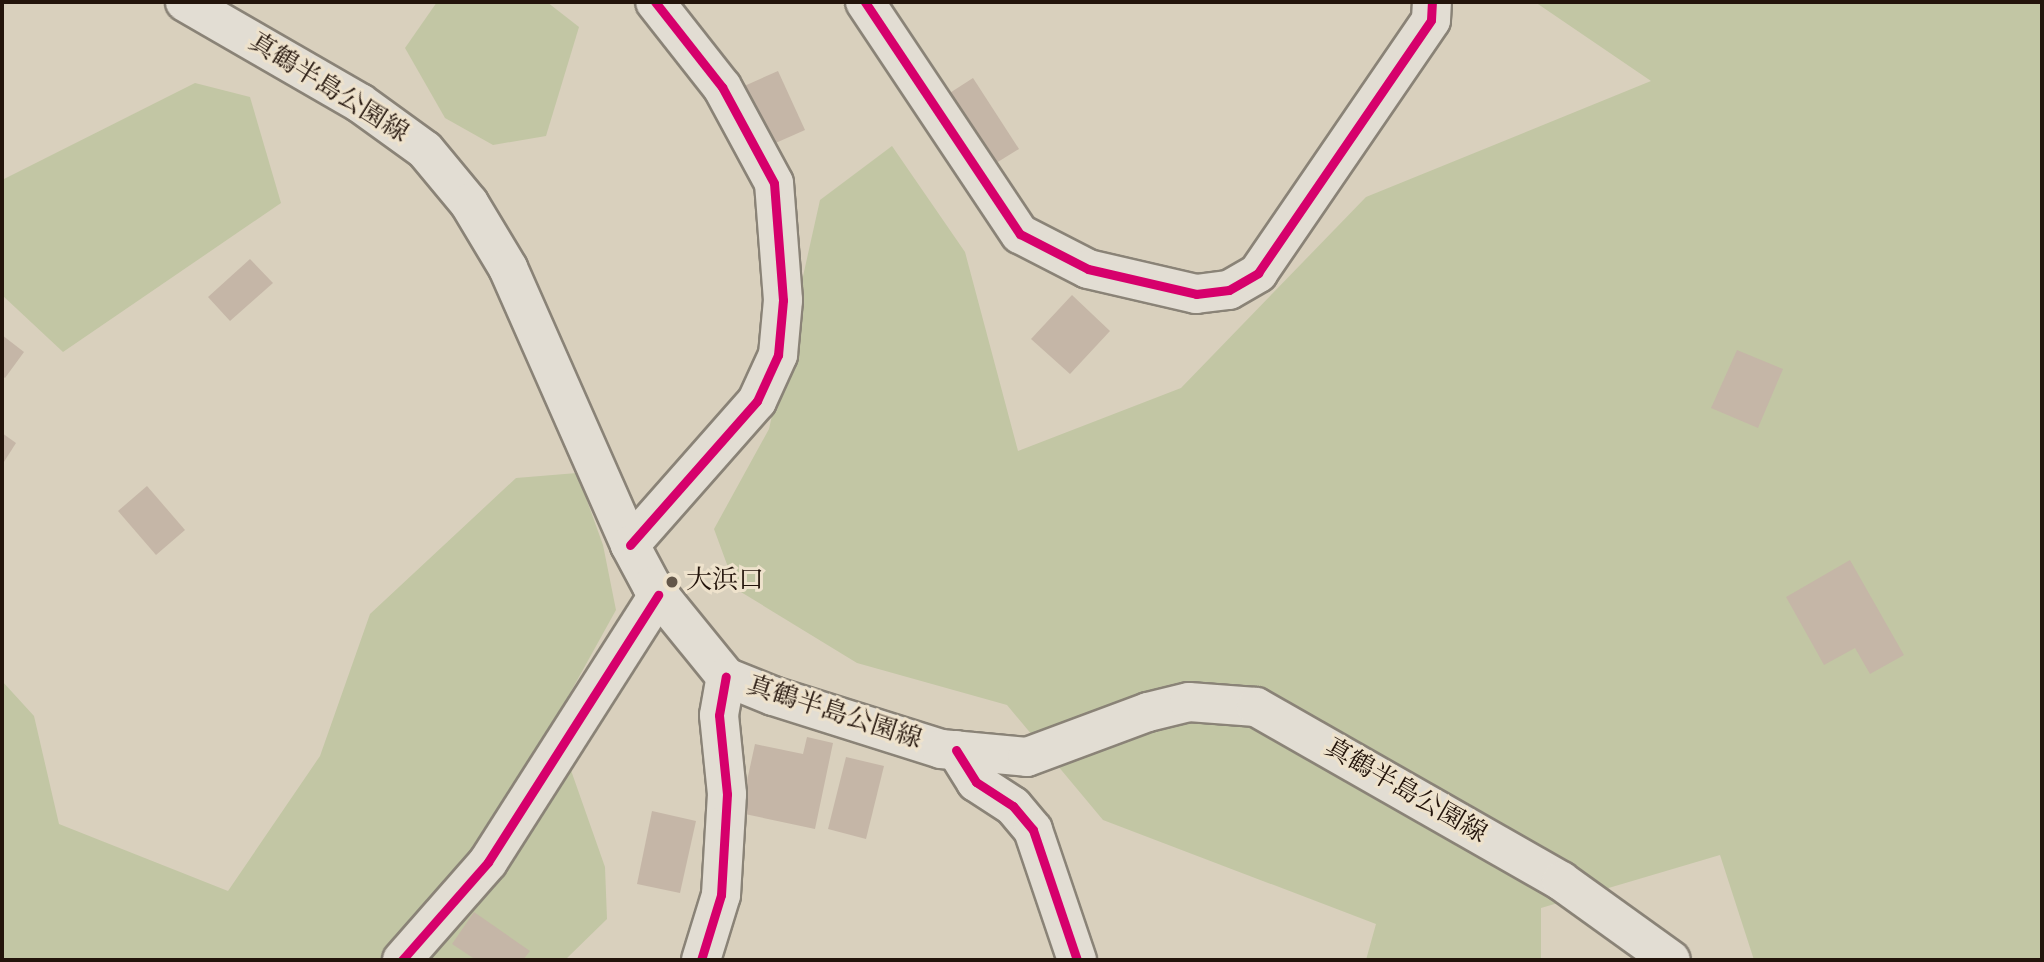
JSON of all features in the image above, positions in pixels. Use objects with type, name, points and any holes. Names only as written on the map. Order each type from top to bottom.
[{"type":"street","name":"真鶴半島公園線","points":[[185,2],[360,103],[425,150],[469,203],[508,268],[630,545],[657,595],[726,677],[773,696],[941,749],[1027,757],[1148,712],[1189,702],[1256,707],[1561,881],[1671,960]]},
{"type":"street","points":[[630,545],[757,401],[778,355],[783,300],[775,184],[722,87],[655,2]]},
{"type":"street","points":[[865,2],[873,18],[1020,234],[1088,269],[1196,293],[1229,290],[1258,273],[1430,20],[1432,2]]},
{"type":"street","points":[[402,960],[488,862],[657,595]]},
{"type":"street","points":[[701,960],[722,895],[727,794],[719,715],[726,677]]},
{"type":"street","points":[[956,750],[976,782],[1013,806],[1033,830],[1077,960]]},
{"type":"green space","points":[[437,2],[547,2],[579,27],[546,136],[493,145],[445,118],[405,48]]},
{"type":"green space","points":[[1535,2],[2042,2],[2042,960],[1754,960],[1720,855],[1541,908],[1541,960],[1366,960],[1376,924],[1103,820],[1007,705],[857,663],[736,589],[714,529],[769,429],[820,200],[892,146],[965,252],[1018,451],[1181,388],[1366,197],[1651,81]]},
{"type":"green space","points":[[195,83],[250,97],[281,203],[63,352],[2,295],[2,180]]},
{"type":"green space","points":[[577,473],[603,545],[616,610],[554,722],[605,867],[607,919],[565,960],[2,960],[2,681],[34,716],[59,824],[228,891],[320,756],[370,614],[516,478]]},
{"type":"building","points":[[778,71],[805,130],[760,150],[733,91]]},
{"type":"building","points":[[973,78],[1019,149],[988,168],[942,98]]},
{"type":"building","points":[[250,259],[273,283],[230,321],[208,297]]},
{"type":"building","points":[[1072,295],[1110,331],[1070,374],[1031,339]]},
{"type":"building","points":[[2,335],[24,352],[5,378],[2,376]]},
{"type":"building","points":[[1737,350],[1783,369],[1758,428],[1711,408]]},
{"type":"building","points":[[2,433],[16,443],[2,465]]},
{"type":"building","points":[[147,486],[185,530],[156,555],[118,511]]},
{"type":"building","points":[[1850,560],[1904,655],[1870,674],[1855,648],[1824,665],[1786,597]]},
{"type":"building","points":[[807,737],[833,743],[815,829],[740,813],[755,744],[803,754]]},
{"type":"building","points":[[846,757],[884,766],[866,839],[828,829]]},
{"type":"building","points":[[652,811],[696,821],[680,893],[637,884]]},
{"type":"building","points":[[474,912],[530,951],[523,960],[476,960],[452,944]]},
{"type":"cycle path","points":[[630,545],[757,401],[778,355],[783,300],[774,183],[722,87],[655,2]]},
{"type":"cycle path","points":[[865,2],[1020,234],[1088,269],[1196,294],[1229,290],[1258,273],[1431,20],[1432,2]]},
{"type":"cycle path","points":[[402,960],[488,862],[658,595]]},
{"type":"cycle path","points":[[701,960],[721,895],[727,794],[719,715],[726,677]]},
{"type":"cycle path","points":[[956,750],[976,782],[1013,806],[1033,830],[1077,960]]},
{"type":"place","name":"大浜口","points":[[672,582]]}]
